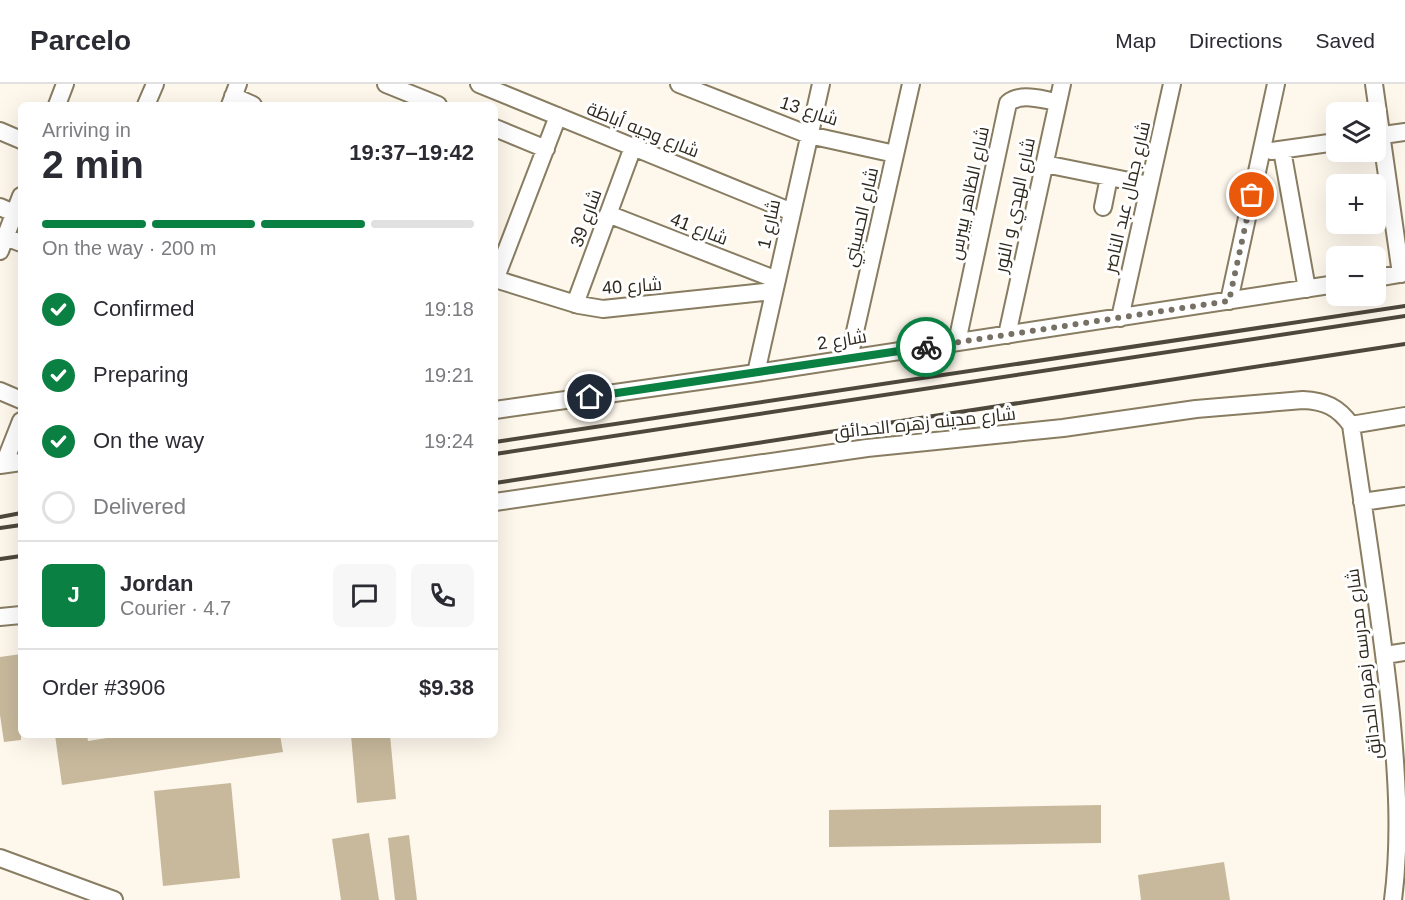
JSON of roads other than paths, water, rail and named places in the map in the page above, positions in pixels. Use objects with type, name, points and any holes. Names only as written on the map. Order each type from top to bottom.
[{"type":"street","points":[[147,102],[154,84]]},
{"type":"street","points":[[386,84],[431,102]]},
{"type":"street","name":"شارع وجيه أباظة","points":[[479,84],[792,212]]},
{"type":"street","name":"شارع 13","points":[[680,84],[809,135],[895,154]]},
{"type":"street","name":"شارع 1","points":[[756,373],[821,84]]},
{"type":"street","name":"شارع الحسيني","points":[[849,358],[911,84]]},
{"type":"street","name":"شارع الهدي و النور","points":[[1007,335],[1062,84]]},
{"type":"street","name":"شارع جمال عبد الناصر","points":[[1120,318],[1172,84]]},
{"type":"street","points":[[1229,301],[1276,84]]},
{"type":"street","points":[[1374,84],[1375,102]]},
{"type":"street","points":[[58,102],[62,85]]},
{"type":"street","points":[[233,95],[247,102]]},
{"type":"street","name":"شارع الظاهر بيبرس","points":[[957,342],[1008,103],[1015,98],[1024,97],[1058,102]]},
{"type":"street","points":[[498,272],[558,116]]},
{"type":"street","points":[[498,129],[546,149]]},
{"type":"street","points":[[0,131],[18,139]]},
{"type":"street","points":[[1386,134],[1405,132]]},
{"type":"street","points":[[1261,152],[1326,143]]},
{"type":"street","name":"شارع 39","points":[[575,304],[633,147]]},
{"type":"street","points":[[1282,150],[1307,289]]},
{"type":"street","points":[[1383,162],[1403,274],[1386,277]]},
{"type":"street","points":[[1044,164],[1149,185]]},
{"type":"street","points":[[1103,207],[1109,177]]},
{"type":"street","points":[[6,244],[7,210],[18,199]]},
{"type":"street","name":"شارع 41","points":[[608,214],[776,286]]},
{"type":"street","name":"شارع 40","points":[[498,281],[591,308],[615,309],[776,286]]},
{"type":"street","name":"شارع 2","points":[[498,410],[756,373],[1326,286]]},
{"type":"street","points":[[0,391],[18,399]]},
{"type":"street","name":"شارع مدينه زهره الحدائق","points":[[498,502],[867,448],[1063,428],[1196,410],[1317,401],[1331,405],[1351,425]]},
{"type":"street","points":[[1351,425],[1405,416]]},
{"type":"street","name":"شارع مدرسه زهره الحدائق","points":[[1351,425],[1385,655],[1399,733],[1398,848],[1393,900]]},
{"type":"street","points":[[2,465],[18,428]]},
{"type":"street","points":[[2,465],[18,462]]},
{"type":"street","points":[[1362,502],[1405,496]]},
{"type":"street","points":[[0,616],[18,615]]},
{"type":"street","points":[[1385,655],[1405,652]]},
{"type":"street","points":[[0,858],[114,900]]},
{"type":"railway","points":[[498,442],[1405,306]]},
{"type":"railway","points":[[498,454],[1405,316]]},
{"type":"railway","points":[[498,483],[1405,344]]},
{"type":"railway","points":[[0,517],[18,514]]},
{"type":"railway","points":[[0,528],[18,525]]},
{"type":"railway","points":[[0,559],[18,556]]}]
